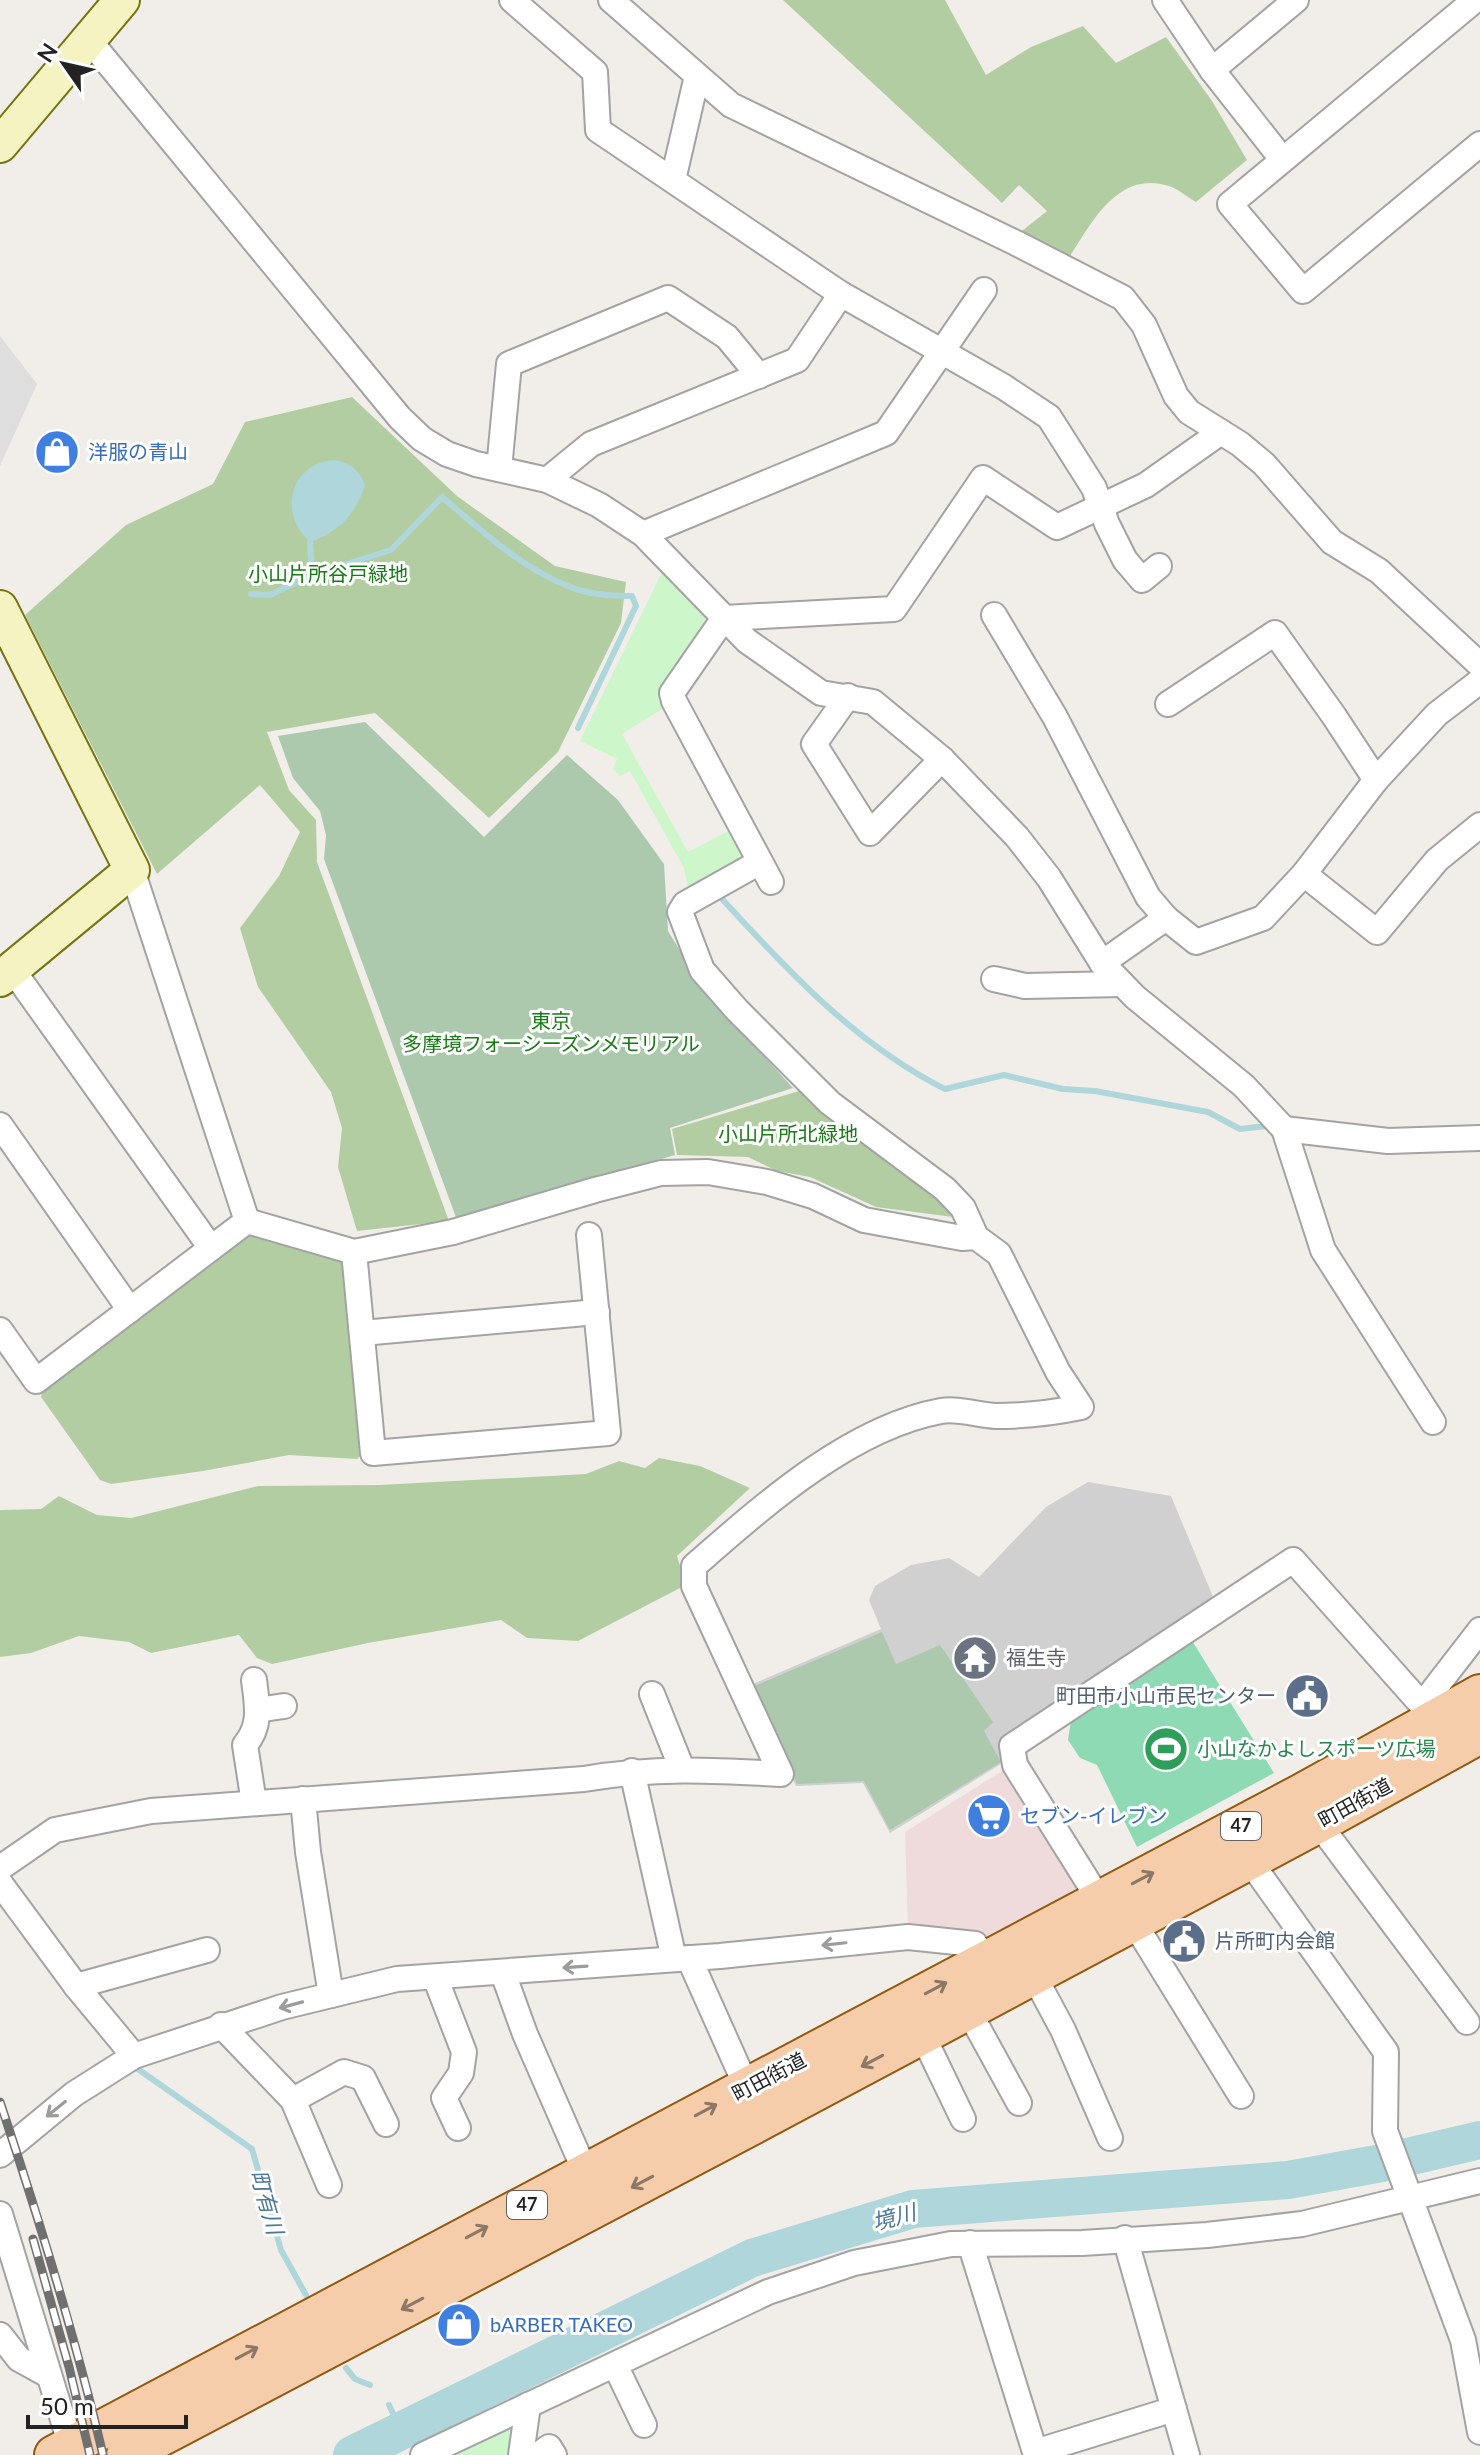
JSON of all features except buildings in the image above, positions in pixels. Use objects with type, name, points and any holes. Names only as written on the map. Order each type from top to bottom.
[{"type":"main road","name":"町田街道","points":[[755,2104],[922,2034],[968,2010],[1100,1901],[1311,1808],[1446,1728],[1480,1694]]},
{"type":"main road","name":"町田街道","points":[[67,2452],[593,2190],[1007,1976],[1133,1921],[1249,1860],[1311,1808]]},
{"type":"main road","name":"町田街道","points":[[126,2455],[593,2190]]},
{"type":"street","points":[[0,145],[122,0]]},
{"type":"street","points":[[517,5],[548,0]]},
{"type":"street","points":[[611,0],[731,105],[1123,298],[1144,325],[1176,396],[1189,412],[1240,444],[1264,464],[1332,542],[1379,571],[1480,665]]},
{"type":"street","points":[[1165,0],[1212,70],[1282,159]]},
{"type":"street","points":[[1212,70],[1296,0]]},
{"type":"street","points":[[1475,0],[1230,204],[1303,291],[1480,144]]},
{"type":"street","points":[[517,5],[595,72],[598,130],[841,294],[1004,387],[1049,417],[1094,488],[1125,560],[1142,580],[1159,566]]},
{"type":"street","points":[[89,40],[411,431],[447,454],[547,480],[599,505],[643,534],[747,641],[821,693],[873,702],[942,759],[1017,837],[1049,878],[1102,963],[1135,997],[1244,1086],[1284,1129],[1323,1250],[1433,1422]]},
{"type":"street","points":[[673,180],[697,76]]},
{"type":"street","points":[[643,534],[886,433],[984,290]]},
{"type":"street","points":[[547,480],[591,444],[797,360],[841,294]]},
{"type":"street","points":[[499,469],[509,364],[668,298],[727,337],[759,376]]},
{"type":"street","points":[[724,618],[894,609],[983,478],[1057,527],[1146,485],[1221,432]]},
{"type":"street","points":[[994,615],[1055,717],[1148,897],[1166,918],[1196,942],[1263,918],[1304,874],[1376,780],[1437,714],[1480,681]]},
{"type":"street","points":[[2,616],[132,870],[247,1221]]},
{"type":"street","points":[[0,1868],[55,1830],[151,1811],[584,1779],[632,1771],[682,1769],[781,1774],[694,1586],[694,1566],[776,1495],[828,1460],[891,1427],[943,1410],[993,1416],[1081,1407],[1070,1395],[999,1254],[976,1237],[963,1208],[945,1189],[830,1103],[737,1010],[702,970],[680,912],[685,904],[766,872],[672,693],[724,618]]},
{"type":"street","points":[[1168,704],[1275,633],[1376,780]]},
{"type":"street","points":[[848,696],[814,744],[870,833],[942,759]]},
{"type":"street","points":[[1304,874],[1377,932],[1437,860],[1480,825]]},
{"type":"street","points":[[132,870],[6,974],[211,1248]]},
{"type":"street","points":[[1102,963],[1166,918]]},
{"type":"street","points":[[994,979],[1025,986],[1122,984]]},
{"type":"street","points":[[0,1125],[130,1310]]},
{"type":"street","points":[[1284,1129],[1388,1141],[1480,1138]]},
{"type":"street","points":[[247,1221],[354,1252],[453,1232],[661,1173],[708,1172],[767,1182],[813,1196],[864,1220],[962,1238],[976,1237]]},
{"type":"street","points":[[0,1330],[36,1381],[247,1221]]},
{"type":"street","points":[[354,1252],[373,1453],[608,1433],[589,1235]]},
{"type":"street","points":[[362,1333],[597,1312]]},
{"type":"street","points":[[1100,1901],[1015,1765],[1012,1746],[1293,1560],[1446,1728],[1480,1630]]},
{"type":"street","points":[[254,1680],[257,1710],[255,1734],[245,1745],[254,1803]]},
{"type":"street","points":[[652,1694],[682,1769]]},
{"type":"street","points":[[257,1710],[284,1706]]},
{"type":"street","points":[[632,1771],[682,1959],[755,2104]]},
{"type":"street","points":[[303,1799],[308,1852],[331,1995]]},
{"type":"street","points":[[1311,1808],[1467,2022]]},
{"type":"street","points":[[1249,1860],[1386,2052],[1385,2131],[1463,2340],[1480,2432]]},
{"type":"street","points":[[0,1883],[76,1986],[134,2056]]},
{"type":"street","points":[[1133,1921],[1241,2096]]},
{"type":"street","points":[[0,2155],[74,2094],[134,2056],[221,2025],[397,1979],[682,1959],[908,1937],[975,1944],[1063,2030],[1110,2138]]},
{"type":"street","points":[[76,1986],[207,1950]]},
{"type":"street","points":[[503,1973],[525,2034],[593,2190]]},
{"type":"street","points":[[435,1977],[464,2052],[461,2073],[444,2098],[458,2128]]},
{"type":"street","points":[[968,2010],[1019,2103]]},
{"type":"street","points":[[221,2025],[293,2100],[329,2185]]},
{"type":"street","points":[[922,2034],[963,2119]]},
{"type":"street","points":[[293,2100],[344,2072],[363,2078],[386,2124]]},
{"type":"street","points":[[423,2455],[782,2287],[854,2263],[951,2244],[1082,2243],[1207,2235],[1302,2224],[1408,2193],[1480,2181]]},
{"type":"street","points":[[0,2214],[48,2375],[67,2452]]},
{"type":"street","points":[[1125,2238],[1187,2455]]},
{"type":"street","points":[[970,2243],[1035,2452],[1174,2409]]},
{"type":"street","points":[[0,2335],[19,2359],[48,2375]]},
{"type":"street","points":[[615,2365],[644,2425]]},
{"type":"street","points":[[521,2455],[528,2405]]},
{"type":"street","points":[[538,2455],[549,2447],[554,2455]]},
{"type":"shaded area","points":[[0,336],[37,384],[0,466]]},
{"type":"shaded area","name":"福生寺","points":[[1088,1482],[1171,1496],[1216,1604],[1000,1747],[1004,1762],[890,1833],[863,1783],[796,1786],[748,1686],[881,1629],[869,1600],[875,1586],[911,1565],[949,1558],[979,1577],[1046,1507]]},
{"type":"shaded area","points":[[1005,1769],[1079,1889],[984,1938],[908,1930],[905,1832]]},
{"type":"green space","points":[[783,0],[945,0],[986,75],[1031,47],[1083,26],[1116,63],[1166,37],[1212,101],[1247,160],[1196,202],[1172,187],[1151,183],[1136,185],[1122,192],[1098,214],[1070,256],[1022,231],[1047,211],[1019,185],[1002,203]]},
{"type":"green space","name":"小山片所谷戸緑地","points":[[352,397],[457,496],[555,566],[626,582],[621,623],[558,752],[489,818],[375,713],[267,732],[289,790],[316,820],[317,862],[449,1221],[357,1231],[338,1167],[342,1128],[331,1092],[258,987],[240,928],[279,876],[300,832],[260,785],[157,874],[25,615],[126,525],[213,484],[245,422]]},
{"type":"green space","points":[[663,570],[712,621],[667,706],[622,734],[688,852],[732,829],[743,847],[738,862],[688,889],[684,868],[630,771],[620,776],[613,769],[617,759],[580,741]]},
{"type":"green space","name":"東京 多摩境フォーシーズンメモリアル","points":[[365,722],[484,837],[567,755],[618,800],[664,864],[668,931],[707,994],[793,1088],[670,1128],[675,1155],[457,1220],[324,859],[326,835],[320,811],[293,778],[278,736]]},
{"type":"green space","name":"小山片所北緑地","points":[[799,1091],[826,1114],[940,1194],[953,1217],[876,1207],[810,1177],[777,1171],[748,1157],[677,1155],[672,1129]]},
{"type":"green space","points":[[256,1233],[336,1257],[345,1267],[363,1453],[357,1459],[289,1455],[111,1484],[100,1480],[41,1397],[43,1387],[244,1235]]},
{"type":"green space","points":[[659,1458],[700,1466],[750,1488],[677,1556],[681,1569],[680,1588],[578,1641],[527,1638],[501,1620],[368,1643],[272,1664],[257,1658],[239,1635],[151,1653],[129,1642],[79,1636],[31,1653],[0,1657],[0,1510],[41,1509],[59,1496],[97,1515],[131,1518],[258,1486],[379,1485],[586,1474],[619,1461],[645,1468]]},
{"type":"green space","points":[[882,1632],[896,1664],[940,1645],[993,1722],[984,1731],[1001,1762],[890,1830],[864,1781],[797,1784],[752,1687]]},
{"type":"green space","name":"小山なかよしスポーツ広場","points":[[1191,1639],[1274,1773],[1137,1847],[1097,1765],[1080,1758],[1068,1740],[1071,1720]]},
{"type":"green space","points":[[519,2420],[515,2455],[441,2455]]},
{"type":"water","points":[[335,460],[354,468],[365,485],[357,505],[345,521],[330,533],[310,542],[294,518],[293,492],[307,470],[319,463]]},
{"type":"waterway","points":[[310,542],[312,575],[391,550],[442,497],[502,547],[552,579],[585,592],[632,596],[636,606],[578,728]]},
{"type":"waterway","points":[[251,594],[270,595],[312,575]]},
{"type":"waterway","points":[[723,900],[799,980],[853,1029],[882,1051],[945,1089],[1004,1075],[1063,1089],[1095,1091],[1208,1112],[1240,1129],[1267,1126]]},
{"type":"waterway","name":"町有川","points":[[135,2067],[252,2149],[281,2250],[306,2295]]},
{"type":"waterway","name":"境川","points":[[352,2455],[752,2258],[913,2209],[1288,2180],[1382,2163],[1480,2140]]},
{"type":"waterway","name":"町有川","points":[[346,2368],[355,2379],[370,2385]]},
{"type":"waterway","name":"町有川","points":[[389,2405],[402,2432]]},
{"type":"railway","points":[[0,2102],[56,2277],[103,2455]]},
{"type":"railway","points":[[33,2239],[90,2455]]},
{"type":"place","name":"洋服の青山","points":[[57,452]]},
{"type":"place","name":"福生寺","points":[[975,1658]]},
{"type":"place","name":"町田市小山市民センター","points":[[1307,1696]]},
{"type":"place","name":"小山なかよしスポーツ広場","points":[[1166,1749]]},
{"type":"place","name":"セブン-イレブン","points":[[989,1816]]},
{"type":"place","name":"片所町内会館","points":[[1184,1941]]},
{"type":"place","name":"bARBER TAKEO","points":[[459,2325]]}]
